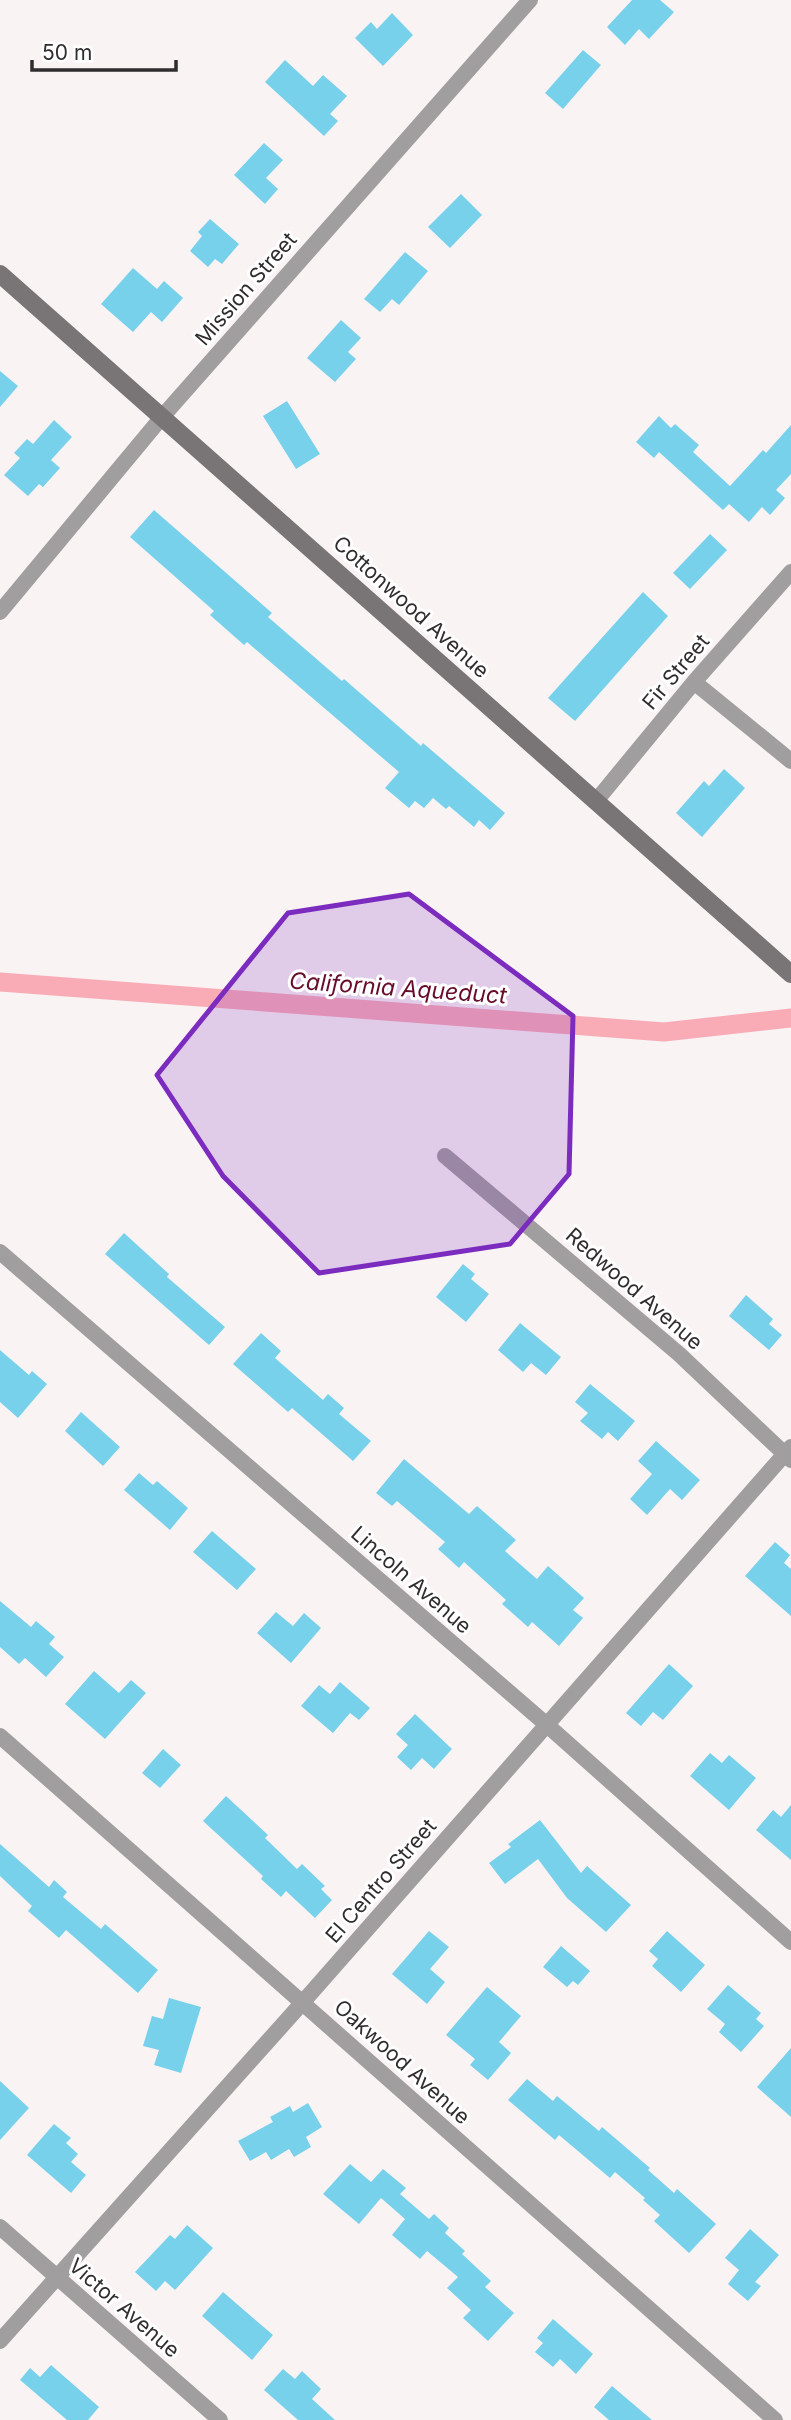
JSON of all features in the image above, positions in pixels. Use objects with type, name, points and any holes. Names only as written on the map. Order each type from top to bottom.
[{"type":"street","name":"Mission Street","points":[[0,612],[162,417],[530,0]]},
{"type":"street","name":"Cottonwood Avenue","points":[[0,274],[791,974]]},
{"type":"street","name":"Fir Street","points":[[596,801],[694,682],[791,572]]},
{"type":"street","points":[[694,682],[791,761]]},
{"type":"street","name":"Redwood Avenue","points":[[445,1156],[679,1354],[789,1454]]},
{"type":"street","name":"Lincoln Avenue","points":[[0,1252],[547,1725],[791,1942]]},
{"type":"street","name":"El Centro Street","points":[[0,2341],[789,1454]]},
{"type":"street","name":"Oakwood Avenue","points":[[0,1736],[775,2420]]},
{"type":"street","name":"Victor Avenue","points":[[0,2227],[220,2420]]},
{"type":"highlighted area","points":[[409,894],[573,1016],[569,1174],[510,1244],[319,1273],[223,1176],[157,1075],[288,913]]},
{"type":"building","points":[[632,0],[660,0],[674,12],[649,39],[639,29],[625,45],[607,27]]},
{"type":"building","points":[[392,13],[413,35],[383,66],[355,38],[371,22],[377,29]]},
{"type":"building","points":[[583,50],[601,65],[563,109],[545,93]]},
{"type":"building","points":[[285,60],[313,86],[323,75],[347,96],[330,114],[338,121],[324,136],[265,82]]},
{"type":"building","points":[[264,143],[283,160],[266,178],[278,189],[265,204],[234,175]]},
{"type":"building","points":[[461,194],[482,215],[450,248],[428,227]]},
{"type":"building","points":[[210,219],[239,244],[222,264],[215,259],[208,267],[190,251],[202,236],[198,232]]},
{"type":"building","points":[[405,252],[428,271],[399,305],[392,299],[380,312],[364,299]]},
{"type":"building","points":[[133,268],[157,289],[164,281],[183,298],[162,322],[151,312],[133,332],[101,304]]},
{"type":"building","points":[[341,320],[361,338],[348,352],[356,359],[335,382],[307,358]]},
{"type":"building","points":[[0,371],[18,386],[0,407]]},
{"type":"building","points":[[287,401],[320,454],[296,469],[263,416]]},
{"type":"building","points":[[659,416],[671,428],[675,424],[699,445],[693,452],[730,486],[763,450],[766,453],[791,425],[791,474],[776,490],[785,498],[770,515],[762,507],[749,522],[729,504],[723,510],[659,452],[654,458],[636,442]]},
{"type":"building","points":[[54,420],[72,437],[51,460],[60,468],[43,487],[39,484],[28,496],[4,475],[20,458],[14,453],[27,439],[33,444]]},
{"type":"building","points":[[154,510],[272,613],[268,617],[342,681],[344,679],[421,746],[423,743],[505,813],[490,830],[479,820],[474,827],[449,806],[446,809],[433,798],[424,808],[415,801],[409,808],[385,788],[399,772],[247,642],[244,645],[210,615],[214,611],[130,537]]},
{"type":"building","points":[[710,534],[727,550],[690,589],[673,573]]},
{"type":"building","points":[[643,592],[668,616],[575,721],[548,698]]},
{"type":"building","points":[[724,769],[745,788],[702,837],[676,813],[704,781],[709,786]]},
{"type":"building","points":[[124,1233],[169,1274],[167,1277],[225,1327],[209,1345],[105,1254]]},
{"type":"building","points":[[463,1264],[475,1274],[471,1279],[489,1294],[466,1322],[436,1297]]},
{"type":"building","points":[[746,1295],[773,1319],[769,1324],[782,1335],[769,1350],[729,1316]]},
{"type":"building","points":[[520,1323],[561,1357],[546,1375],[531,1363],[523,1372],[498,1350]]},
{"type":"building","points":[[261,1333],[281,1351],[275,1358],[323,1400],[328,1394],[344,1408],[339,1414],[371,1441],[353,1461],[292,1408],[288,1412],[233,1364]]},
{"type":"building","points":[[0,1350],[29,1375],[32,1371],[47,1384],[18,1418],[0,1402]]},
{"type":"building","points":[[590,1384],[635,1421],[618,1441],[608,1432],[602,1439],[580,1421],[588,1413],[575,1402]]},
{"type":"building","points":[[81,1412],[120,1447],[103,1466],[65,1431]]},
{"type":"building","points":[[656,1441],[700,1480],[682,1500],[670,1489],[647,1515],[630,1499],[652,1474],[638,1461]]},
{"type":"building","points":[[404,1459],[469,1514],[477,1506],[516,1540],[505,1551],[537,1579],[548,1566],[584,1598],[573,1610],[583,1618],[559,1646],[532,1622],[528,1627],[502,1604],[506,1600],[464,1562],[459,1568],[438,1549],[445,1542],[397,1501],[392,1506],[376,1493]]},
{"type":"building","points":[[139,1473],[153,1485],[157,1481],[188,1508],[170,1530],[124,1490]]},
{"type":"building","points":[[212,1531],[256,1569],[237,1590],[193,1552]]},
{"type":"building","points":[[775,1542],[790,1555],[784,1563],[791,1569],[791,1616],[745,1576]]},
{"type":"building","points":[[0,1601],[31,1627],[36,1621],[55,1637],[49,1644],[64,1657],[46,1677],[25,1658],[19,1664],[0,1647]]},
{"type":"building","points":[[276,1612],[293,1626],[304,1613],[321,1628],[291,1663],[257,1633]]},
{"type":"building","points":[[669,1664],[693,1686],[663,1720],[653,1712],[641,1726],[626,1713]]},
{"type":"building","points":[[94,1671],[119,1693],[131,1680],[146,1693],[105,1739],[65,1704]]},
{"type":"building","points":[[340,1682],[370,1708],[359,1720],[350,1713],[333,1733],[301,1706],[319,1685],[330,1694]]},
{"type":"building","points":[[415,1714],[452,1749],[434,1769],[422,1758],[411,1770],[397,1757],[408,1745],[396,1734]]},
{"type":"building","points":[[163,1749],[181,1765],[160,1788],[142,1773]]},
{"type":"building","points":[[710,1753],[722,1763],[729,1755],[756,1778],[729,1810],[690,1776]]},
{"type":"building","points":[[226,1796],[268,1835],[265,1838],[297,1869],[302,1864],[325,1886],[321,1889],[332,1900],[315,1918],[286,1891],[281,1897],[261,1879],[263,1876],[203,1821]]},
{"type":"building","points":[[791,1805],[791,1860],[756,1830],[773,1810],[781,1817]]},
{"type":"building","points":[[540,1820],[581,1873],[587,1866],[631,1905],[606,1932],[567,1898],[538,1859],[505,1884],[489,1863],[511,1847],[508,1844]]},
{"type":"building","points":[[0,1844],[49,1887],[54,1880],[67,1892],[63,1897],[101,1929],[105,1924],[158,1970],[138,1993],[66,1930],[59,1938],[28,1911],[32,1906],[0,1876]]},
{"type":"building","points":[[429,1931],[449,1947],[430,1969],[445,1982],[427,2004],[392,1974]]},
{"type":"building","points":[[667,1931],[705,1965],[681,1992],[652,1966],[658,1959],[649,1951]]},
{"type":"building","points":[[561,1946],[590,1971],[578,1985],[573,1981],[567,1987],[543,1967]]},
{"type":"building","points":[[728,1985],[761,2013],[756,2019],[764,2026],[741,2052],[719,2032],[725,2024],[707,2009]]},
{"type":"building","points":[[487,1987],[521,2016],[499,2042],[511,2053],[488,2080],[470,2065],[475,2059],[446,2035]]},
{"type":"building","points":[[169,1998],[201,2007],[181,2073],[154,2065],[159,2050],[143,2046],[152,2016],[163,2019]]},
{"type":"building","points":[[791,2048],[791,2117],[757,2087]]},
{"type":"building","points":[[527,2079],[553,2101],[557,2096],[599,2131],[602,2127],[650,2168],[648,2170],[674,2193],[677,2189],[716,2224],[689,2253],[654,2221],[660,2215],[643,2200],[645,2198],[615,2172],[610,2178],[559,2135],[555,2140],[508,2100]]},
{"type":"building","points":[[0,2081],[29,2108],[0,2140]]},
{"type":"building","points":[[308,2103],[322,2127],[306,2137],[311,2147],[294,2157],[289,2149],[271,2160],[266,2152],[250,2161],[238,2141],[273,2122],[270,2117],[290,2106],[293,2112]]},
{"type":"building","points":[[54,2124],[71,2138],[66,2143],[78,2154],[71,2162],[86,2175],[71,2193],[27,2155]]},
{"type":"building","points":[[350,2164],[371,2182],[383,2169],[406,2188],[400,2194],[429,2219],[434,2214],[449,2228],[445,2233],[465,2251],[462,2254],[491,2281],[485,2287],[514,2313],[488,2341],[463,2318],[471,2310],[447,2288],[458,2277],[427,2251],[420,2259],[392,2235],[405,2219],[381,2198],[359,2224],[323,2194]]},
{"type":"building","points":[[187,2225],[213,2248],[175,2290],[165,2281],[156,2291],[135,2272],[170,2235],[175,2239]]},
{"type":"building","points":[[750,2229],[779,2255],[755,2282],[761,2286],[748,2301],[728,2284],[739,2270],[725,2258]]},
{"type":"building","points":[[223,2292],[273,2335],[252,2360],[202,2316]]},
{"type":"building","points":[[553,2319],[593,2354],[576,2374],[560,2359],[553,2367],[535,2352],[543,2343],[537,2338]]},
{"type":"building","points":[[51,2365],[99,2407],[88,2420],[67,2420],[20,2380],[30,2368],[40,2377]]},
{"type":"building","points":[[283,2369],[295,2379],[302,2371],[321,2389],[312,2399],[335,2420],[298,2420],[264,2390]]},
{"type":"building","points":[[612,2386],[652,2420],[609,2420],[594,2407]]},
{"type":"waterway","name":"California Aqueduct","points":[[0,982],[664,1032],[791,1018]]}]
